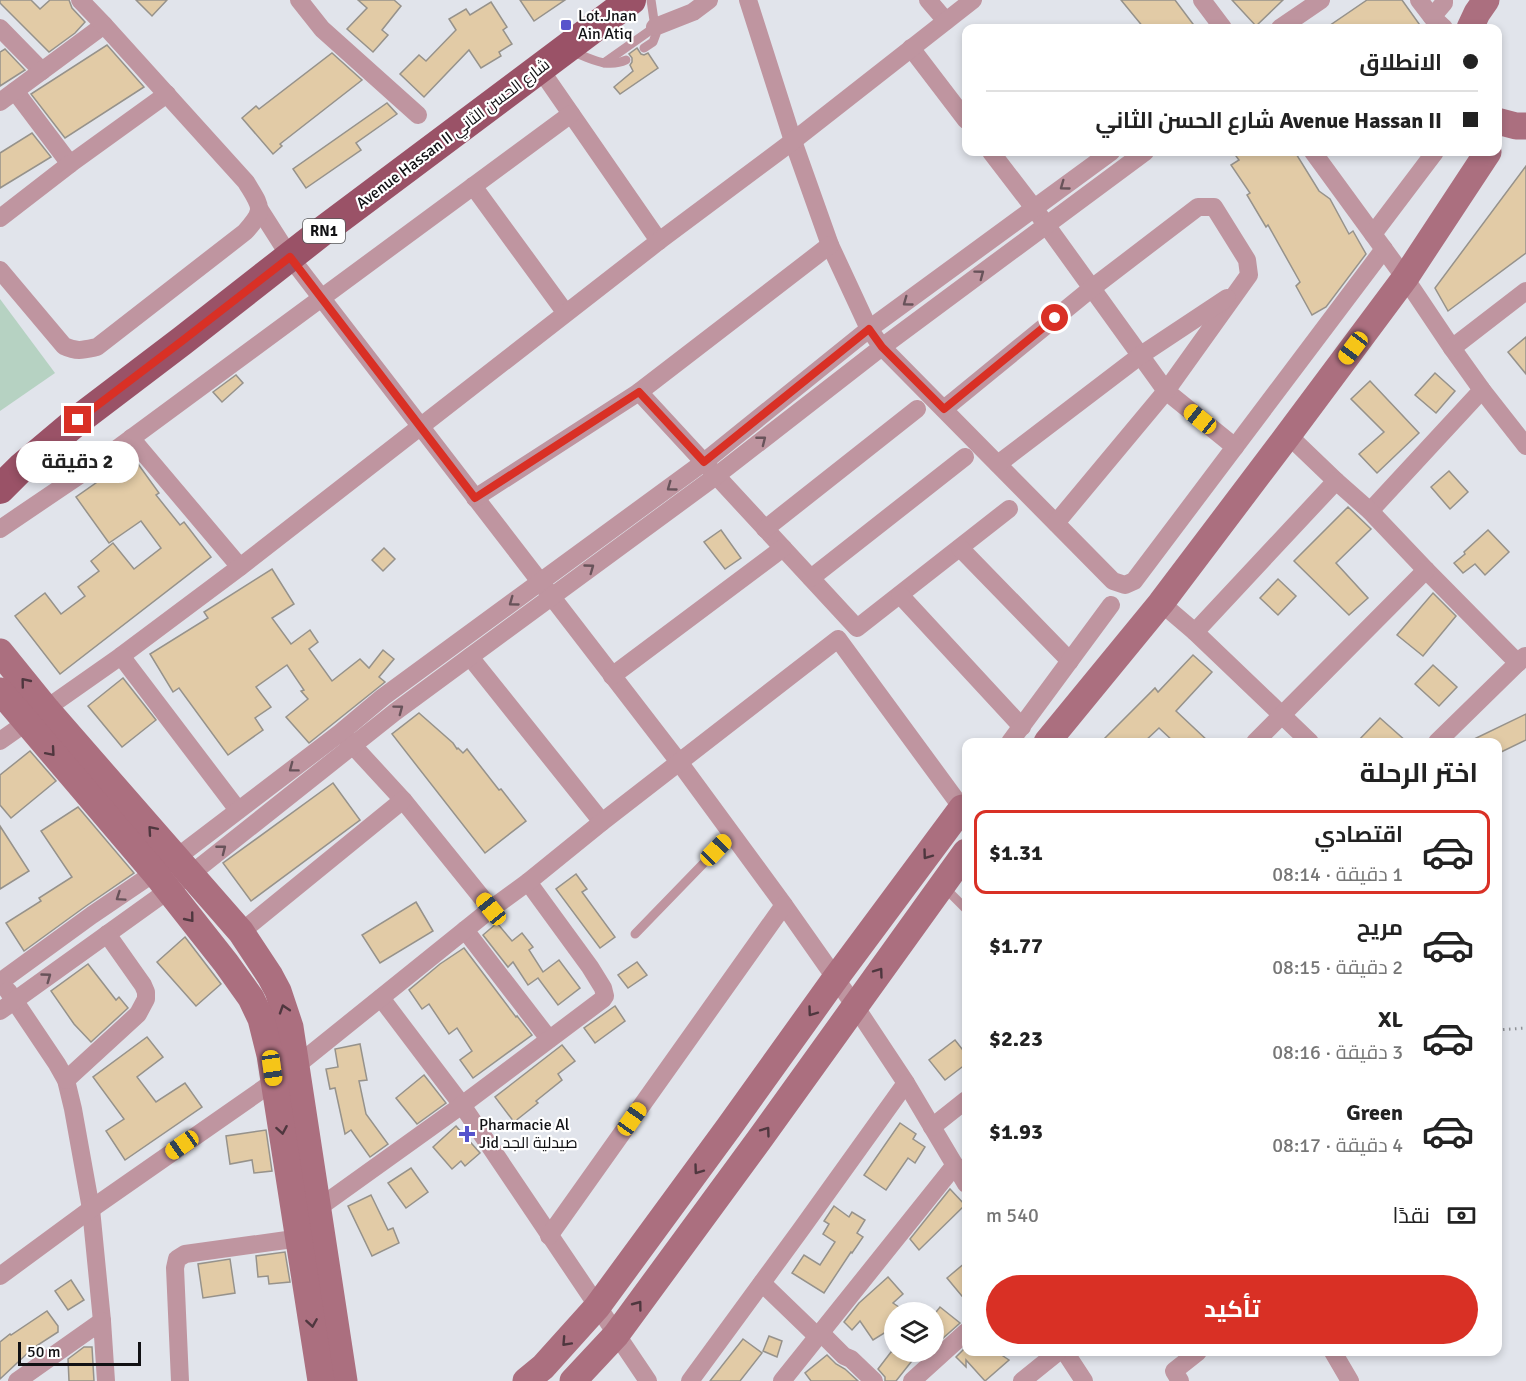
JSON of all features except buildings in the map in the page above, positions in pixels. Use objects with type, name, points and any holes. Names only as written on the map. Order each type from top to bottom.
[{"type":"main road","name":"Avenue Hassan II شارع الحسن الثاني","points":[[0,489],[10,473],[78,420],[631,0]]},
{"type":"street","points":[[299,0],[322,29],[418,115]]},
{"type":"street","points":[[655,27],[693,12],[708,0]]},
{"type":"street","points":[[748,0],[793,141],[830,245],[869,329],[882,347],[1113,581],[1125,585],[1134,581],[1384,249]]},
{"type":"street","points":[[928,0],[946,21]]},
{"type":"street","points":[[0,741],[122,656],[240,567],[565,312],[793,141],[973,0]]},
{"type":"street","points":[[1202,0],[1220,24]]},
{"type":"street","points":[[1286,24],[1321,0]]},
{"type":"street","points":[[1419,0],[1438,23]]},
{"type":"street","points":[[1438,23],[1444,0]]},
{"type":"street","points":[[1472,24],[1486,0]]},
{"type":"street","points":[[81,1],[246,182],[260,210],[290,257],[679,762],[784,904],[906,1083],[962,1177]]},
{"type":"street","points":[[0,102],[104,25]]},
{"type":"street","points":[[0,28],[42,71]]},
{"type":"street","points":[[911,48],[962,115]]},
{"type":"street","points":[[540,69],[659,240]]},
{"type":"street","points":[[15,91],[70,164]]},
{"type":"street","points":[[0,218],[167,94]]},
{"type":"street","points":[[0,529],[99,462],[571,114]]},
{"type":"street","points":[[994,156],[1166,391],[1235,447]]},
{"type":"street","points":[[710,469],[869,329],[1106,156]]},
{"type":"street","points":[[106,1381],[91,1209],[66,1080],[57,1064],[7,1006],[0,981],[92,915],[172,874],[346,739],[383,697],[546,590],[710,469],[882,347],[1140,156]]},
{"type":"street","points":[[1315,156],[1406,278],[1482,390],[1526,446]]},
{"type":"street","points":[[1373,234],[1432,156]]},
{"type":"street","points":[[1050,738],[1161,603],[1406,278],[1485,156]]},
{"type":"street","points":[[473,186],[565,312]]},
{"type":"street","points":[[944,409],[1092,288],[1198,207],[1214,207],[1247,260],[1249,275],[1166,391],[1056,523]]},
{"type":"street","points":[[0,270],[64,346],[75,351],[86,350],[97,347],[245,232],[255,221],[260,210]]},
{"type":"street","points":[[475,498],[639,392],[830,245]]},
{"type":"street","points":[[998,464],[1140,355],[1237,291]]},
{"type":"street","points":[[1452,348],[1526,291]]},
{"type":"street","points":[[1370,511],[1482,390]]},
{"type":"street","points":[[639,392],[857,628],[1009,509]]},
{"type":"street","points":[[765,529],[917,409]]},
{"type":"street","points":[[1288,435],[1370,511],[1426,570],[1522,659],[1441,738]]},
{"type":"street","points":[[131,438],[240,567]]},
{"type":"street","points":[[811,578],[965,457]]},
{"type":"street","points":[[1195,632],[1336,481]]},
{"type":"street","points":[[612,676],[783,548]]},
{"type":"street","points":[[960,548],[1070,661]]},
{"type":"street","points":[[1259,738],[1426,570]]},
{"type":"street","points":[[7,1006],[107,934],[238,810],[470,657],[546,590]]},
{"type":"street","points":[[900,594],[1022,727]]},
{"type":"street","points":[[1161,603],[1195,632],[1306,738]]},
{"type":"street","points":[[1013,738],[1111,605]]},
{"type":"street","points":[[0,1276],[91,1209],[296,1066],[491,909],[838,639],[962,803]]},
{"type":"street","points":[[0,652],[37,717],[172,874],[241,932],[278,991],[290,1027],[296,1066],[321,1381]]},
{"type":"street","points":[[122,656],[238,810]]},
{"type":"street","points":[[470,657],[602,822]]},
{"type":"street","points":[[0,691],[37,717]]},
{"type":"street","points":[[346,739],[403,800],[491,909]]},
{"type":"street","points":[[241,932],[403,800]]},
{"type":"street","points":[[526,1381],[543,1367],[597,1307],[836,979],[962,811]]},
{"type":"street","points":[[573,1381],[616,1335],[962,858]]},
{"type":"street","points":[[172,874],[226,963],[251,998],[261,1019],[344,1381]]},
{"type":"street","points":[[180,1381],[175,1268],[177,1259],[185,1254],[308,1224],[603,999],[601,983],[528,882]]},
{"type":"street","points":[[549,1236],[784,904]]},
{"type":"street","points":[[465,930],[549,1039]]},
{"type":"street","points":[[66,1080],[138,1014],[146,999],[143,985],[107,934]]},
{"type":"street","points":[[381,998],[462,1106],[648,1381]]},
{"type":"street","points":[[690,1381],[906,1083]]},
{"type":"street","points":[[932,1127],[962,1103]]},
{"type":"street","points":[[786,1379],[955,1165]]},
{"type":"street","points":[[762,1283],[874,1381]]},
{"type":"street","points":[[17,1381],[102,1321]]},
{"type":"street","points":[[912,1381],[962,1336]]},
{"type":"street","points":[[1022,1381],[1053,1356]]},
{"type":"street","points":[[1068,1356],[1084,1381]]},
{"type":"street","points":[[1180,1381],[1174,1371],[1193,1356]]},
{"type":"street","points":[[1335,1356],[1348,1380]]},
{"type":"lane","points":[[644,48],[653,42],[656,34],[651,0]]},
{"type":"lane","points":[[604,63],[655,27]]},
{"type":"lane","points":[[566,49],[604,63],[616,64],[626,60]]},
{"type":"lane","points":[[634,934],[732,834]]},
{"type":"lane","points":[[942,886],[962,905]]},
{"type":"path","points":[[1502,1030],[1526,1028]]},
{"type":"green space","points":[[0,299],[55,373],[0,411]]},
{"type":"place","name":"Lot.Jnan Ain Atiq","points":[[566,25]]},
{"type":"place","name":"Pharmacie Al Jid صيدلية الجد","points":[[467,1134]]},
{"type":"route","points":[[78,420],[290,257],[475,498],[639,392],[704,462],[869,329],[882,347],[944,409],[1055,318]]}]
